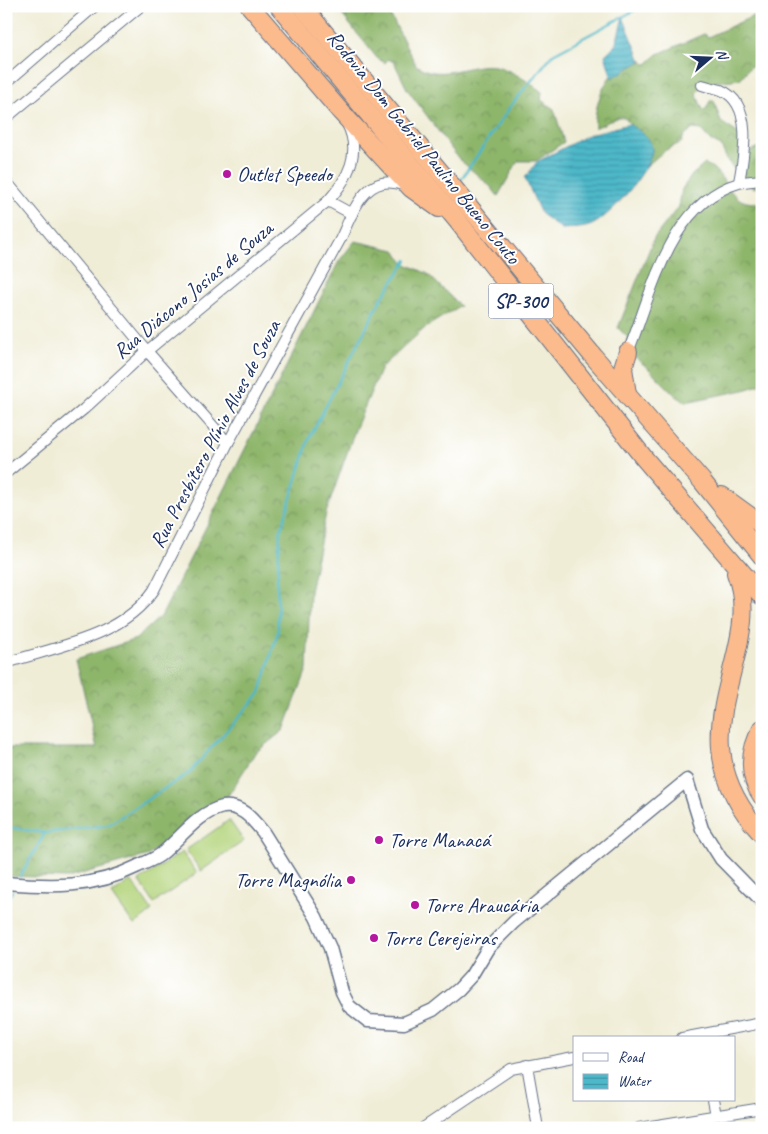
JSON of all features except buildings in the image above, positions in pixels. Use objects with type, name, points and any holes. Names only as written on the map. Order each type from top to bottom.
[{"type":"highway","points":[[250,6],[341,112],[411,188],[457,220]]},
{"type":"highway","name":"Rodovia Dom Gabriel Paulino Bueno Couto","points":[[279,6],[457,220],[644,458],[762,596]]},
{"type":"highway","name":"Rodovia Dom Gabriel Paulino Bueno Couto","points":[[302,6],[594,357],[702,481],[762,556]]},
{"type":"highway","points":[[594,357],[628,352],[623,368],[627,394]]},
{"type":"highway","points":[[702,481],[762,524]]},
{"type":"highway","points":[[719,545],[740,579],[747,601],[749,630],[724,730],[723,757],[726,772],[739,805],[762,834]]},
{"type":"highway","points":[[762,729],[757,737],[751,762],[754,784],[762,796]]},
{"type":"street","points":[[6,83],[95,6]]},
{"type":"street","points":[[6,118],[141,6]]},
{"type":"street","points":[[702,85],[721,90],[732,98],[743,122],[745,149],[739,182]]},
{"type":"street","name":"Rua Diácono Josias de Souza","points":[[6,473],[84,409],[148,351],[328,201],[344,184],[352,165],[354,149],[351,132],[341,112]]},
{"type":"street","points":[[628,352],[667,247],[692,214],[720,191],[739,182],[762,180]]},
{"type":"street","points":[[6,181],[148,351],[228,443]]},
{"type":"street","name":"Rua Presbítero Plínio Alves de Souza","points":[[6,663],[108,630],[144,605],[159,581],[228,443],[341,238],[352,214],[371,186],[382,182],[394,181],[411,188]]},
{"type":"street","points":[[328,201],[352,214]]},
{"type":"street","points":[[6,883],[63,886],[109,879],[158,856],[205,814],[224,807],[240,810],[253,819],[263,832],[316,917],[330,948],[342,992],[349,1006],[368,1021],[404,1023],[433,1010],[460,989],[471,976],[488,948],[514,922],[687,780],[702,829],[721,859],[762,901]]},
{"type":"street","points":[[700,1036],[762,1023]]},
{"type":"street","points":[[423,1128],[511,1069],[527,1064],[573,1057]]},
{"type":"street","points":[[527,1064],[538,1128]]},
{"type":"street","points":[[713,1102],[716,1115]]},
{"type":"street","points":[[639,1128],[762,1108]]},
{"type":"green space","points":[[335,6],[386,6],[416,65],[426,70],[445,72],[495,66],[519,76],[542,92],[541,100],[554,109],[564,142],[536,161],[518,161],[498,196],[490,186],[459,159],[407,89],[394,62],[388,59],[385,63],[377,58]]},
{"type":"green space","points":[[762,12],[762,63],[759,61],[750,67],[740,79],[706,83],[696,93],[703,110],[706,109],[710,101],[714,101],[721,122],[739,134],[748,152],[762,146],[762,189],[752,187],[728,162],[721,146],[711,141],[701,130],[693,129],[684,135],[682,142],[664,151],[643,169],[630,124],[624,117],[618,117],[595,128],[596,112],[604,87],[619,67],[641,59],[644,64],[647,64],[658,54],[704,34],[708,37]]},
{"type":"green space","points":[[705,164],[719,174],[734,195],[741,200],[750,203],[762,202],[762,234],[758,237],[758,257],[762,265],[762,384],[744,390],[686,402],[676,396],[647,367],[625,350],[628,338],[618,328],[654,238],[679,206],[682,189],[692,175]]},
{"type":"green space","points":[[355,241],[395,250],[404,263],[428,274],[460,306],[426,327],[381,368],[355,430],[326,513],[310,592],[307,669],[284,730],[255,753],[221,807],[201,813],[149,855],[67,878],[6,876],[6,748],[97,748],[76,659],[136,639],[162,615],[339,261]]},
{"type":"green space","points":[[229,820],[244,841],[201,871],[186,850]]},
{"type":"green space","points":[[182,852],[197,873],[154,903],[139,881]]},
{"type":"green space","points":[[131,880],[152,911],[134,925],[112,894]]},
{"type":"water","points":[[623,17],[641,61],[612,78],[605,55],[616,44]]},
{"type":"water","points":[[629,124],[649,140],[652,148],[651,157],[628,193],[617,205],[597,222],[582,228],[562,229],[541,214],[525,178],[537,162],[590,134]]},
{"type":"waterway","points":[[460,181],[510,107],[553,54],[643,6]]},
{"type":"waterway","points":[[6,827],[45,833],[108,825],[189,773],[260,693],[278,631],[277,585],[280,533],[309,439],[380,301],[407,260]]},
{"type":"waterway","points":[[20,877],[45,833]]},
{"type":"waterway","points":[[6,901],[12,891]]},
{"type":"place","name":"Outlet Speedo","points":[[227,174]]},
{"type":"place","name":"Torre Manacá","points":[[379,840]]},
{"type":"place","name":"Torre Magnólia","points":[[351,880]]},
{"type":"place","name":"Torre Araucária","points":[[415,905]]},
{"type":"place","name":"Torre Cerejeiras","points":[[374,938]]}]
